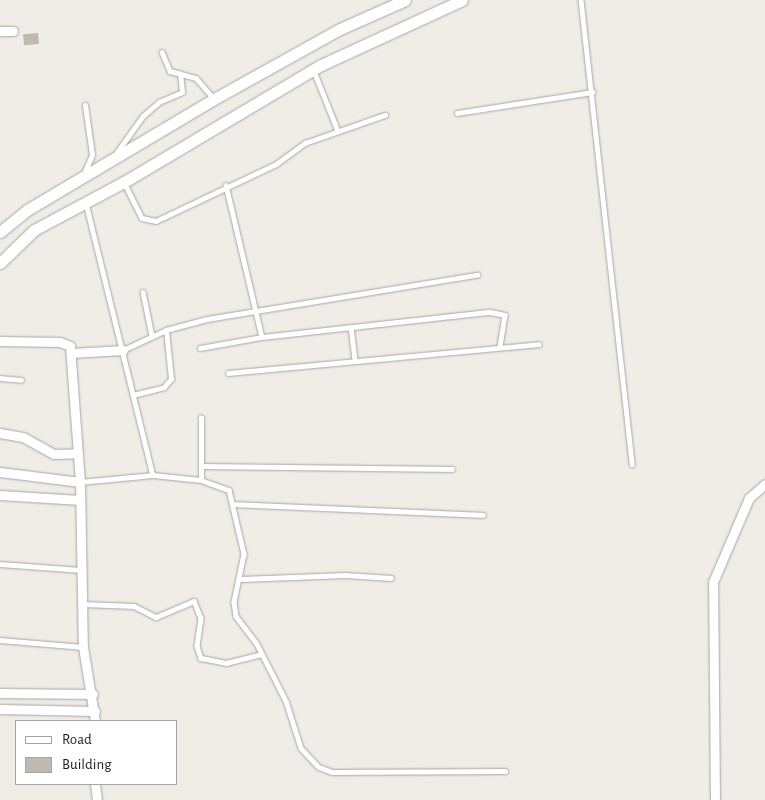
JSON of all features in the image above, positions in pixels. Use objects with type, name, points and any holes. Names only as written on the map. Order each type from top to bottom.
[{"type":"street","points":[[0,232],[28,210],[214,99],[340,29],[405,0]]},
{"type":"street","points":[[0,263],[34,230],[124,182],[313,70],[462,0]]},
{"type":"street","points":[[0,31],[13,31]]},
{"type":"street","points":[[0,341],[64,342],[71,353],[80,482],[82,570],[80,604],[83,647],[93,694],[95,720]]},
{"type":"street","points":[[71,353],[123,350]]},
{"type":"street","points":[[0,433],[23,437],[54,454],[77,453]]},
{"type":"street","points":[[0,472],[80,482]]},
{"type":"street","points":[[715,800],[713,582],[749,498],[765,484]]},
{"type":"street","points":[[0,495],[80,500]]},
{"type":"street","points":[[0,693],[93,694]]},
{"type":"street","points":[[0,709],[95,711]]},
{"type":"street","points":[[95,785],[97,800]]},
{"type":"lane","points":[[581,0],[632,464]]},
{"type":"lane","points":[[162,52],[168,70],[196,78],[214,99]]},
{"type":"lane","points":[[313,70],[338,131]]},
{"type":"lane","points":[[112,160],[143,116],[159,102],[182,92],[180,74]]},
{"type":"lane","points":[[457,113],[592,92]]},
{"type":"lane","points":[[81,178],[92,155],[86,105]]},
{"type":"lane","points":[[124,182],[142,218],[156,221],[226,185],[276,164],[305,143],[385,115]]},
{"type":"lane","points":[[226,185],[262,337]]},
{"type":"lane","points":[[86,202],[153,475]]},
{"type":"lane","points":[[123,350],[166,330],[256,309],[477,275]]},
{"type":"lane","points":[[143,292],[152,336]]},
{"type":"lane","points":[[200,348],[262,337],[500,312],[506,319],[500,347]]},
{"type":"lane","points":[[351,327],[355,360]]},
{"type":"lane","points":[[133,396],[164,387],[171,380],[166,330]]},
{"type":"lane","points":[[228,372],[539,344]]},
{"type":"lane","points":[[0,378],[21,380]]},
{"type":"lane","points":[[201,480],[204,466],[202,418]]},
{"type":"lane","points":[[204,466],[452,469]]},
{"type":"lane","points":[[80,482],[153,475],[201,480],[224,486],[234,504],[244,554],[242,579],[234,602],[236,616],[261,654],[286,701],[301,748],[326,771],[505,771]]},
{"type":"lane","points":[[234,504],[483,515]]},
{"type":"lane","points":[[0,564],[82,570]]},
{"type":"lane","points":[[242,579],[345,575],[392,578]]},
{"type":"lane","points":[[80,604],[129,605],[156,617],[194,601],[201,618],[197,646],[201,658],[226,663],[261,654]]},
{"type":"lane","points":[[0,640],[83,647]]},
{"type":"building","points":[[38,33],[39,44],[24,45],[23,34]]}]
